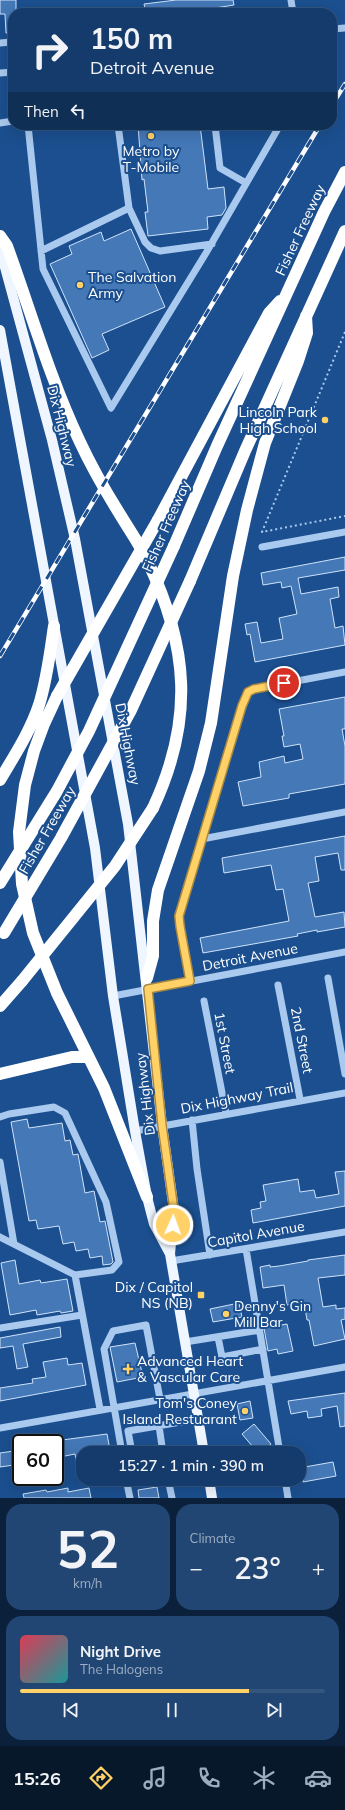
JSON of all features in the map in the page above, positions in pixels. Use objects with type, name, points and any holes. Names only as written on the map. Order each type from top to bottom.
[{"type":"highway","name":"Fisher Freeway","points":[[0,883],[57,791],[88,731],[174,546],[217,446],[345,172]]},
{"type":"highway","name":"Fisher Freeway","points":[[2,936],[61,838],[131,710],[190,581],[306,316],[345,231]]},
{"type":"highway","points":[[0,236],[7,246],[46,363],[66,411],[100,480],[147,560],[166,606],[176,640],[182,680],[181,714],[170,766],[153,808],[115,866],[0,1006]]},
{"type":"highway","points":[[147,1197],[104,1088],[58,993],[32,933],[22,884],[19,832],[25,785],[39,738],[57,696],[158,520],[269,313],[287,294]]},
{"type":"highway","points":[[147,984],[153,956],[153,921],[158,890],[199,771],[211,723],[233,576],[247,510],[265,443],[305,340],[307,333],[306,316]]},
{"type":"highway","points":[[0,780],[28,730],[38,706],[48,666],[54,626]]},
{"type":"highway","points":[[0,1074],[72,1057],[88,1057]]},
{"type":"main road","name":"Dix Highway","points":[[0,249],[52,440],[75,539],[128,824],[162,1125],[174,1210],[170,1257],[203,1446]]},
{"type":"main road","name":"Dix Highway","points":[[0,330],[95,848],[113,996],[147,1197],[154,1224],[170,1257]]},
{"type":"main road","points":[[209,1486],[212,1498]]},
{"type":"street","points":[[29,130],[43,269],[111,408],[212,244],[277,130]]},
{"type":"street","points":[[119,130],[129,208],[145,242],[151,248],[160,251],[212,244]]},
{"type":"street","points":[[216,130],[220,168],[246,183]]},
{"type":"street","points":[[41,251],[129,208]]},
{"type":"street","points":[[262,547],[345,532]]},
{"type":"street","points":[[190,981],[179,916],[242,706],[248,692],[254,689],[345,672]]},
{"type":"street","points":[[202,839],[345,812]]},
{"type":"street","name":"Detroit Avenue","points":[[113,996],[147,984],[190,981],[345,952]]},
{"type":"street","points":[[328,978],[345,1074]]},
{"type":"street","name":"2nd Street","points":[[278,985],[300,1100]]},
{"type":"street","name":"1st Street","points":[[204,1001],[226,1114]]},
{"type":"street","name":"Dix Highway Trail","points":[[135,1131],[345,1092]]},
{"type":"street","points":[[0,1117],[9,1114],[54,1108],[65,1113],[106,1202],[119,1262],[112,1270],[75,1275],[0,1237]]},
{"type":"street","points":[[192,1120],[197,1169],[210,1255]]},
{"type":"street","points":[[0,1162],[14,1244]]},
{"type":"street","name":"Capitol Avenue","points":[[170,1257],[210,1255],[345,1232]]},
{"type":"street","points":[[246,1249],[279,1446]]},
{"type":"street","points":[[75,1275],[100,1409]]},
{"type":"street","points":[[0,1328],[82,1316]]},
{"type":"street","points":[[121,1446],[104,1349],[113,1331],[146,1325],[160,1399]]},
{"type":"street","points":[[185,1342],[260,1330]]},
{"type":"street","points":[[218,1337],[222,1357],[263,1350]]},
{"type":"street","points":[[0,1428],[194,1392],[345,1367]]},
{"type":"street","points":[[131,1446],[128,1431],[198,1418]]},
{"type":"street","points":[[159,1426],[162,1446]]},
{"type":"street","points":[[127,1486],[130,1498]]},
{"type":"street","points":[[169,1486],[172,1498]]},
{"type":"street","points":[[286,1486],[288,1498]]},
{"type":"path","points":[[345,332],[262,532],[345,516]]},
{"type":"building","points":[[0,0],[16,0],[16,8],[8,8],[8,33],[6,33],[5,14],[0,14]]},
{"type":"building","points":[[176,0],[233,0],[234,5],[215,8],[145,8],[144,4]]},
{"type":"building","points":[[138,130],[201,130],[208,189],[224,187],[226,208],[222,215],[207,217],[208,229],[148,236],[145,212],[148,212],[144,179],[142,180]]},
{"type":"building","points":[[131,229],[165,307],[102,334],[109,350],[92,358],[50,264],[72,254],[69,246],[101,232],[104,241]]},
{"type":"building","points":[[345,557],[345,570],[298,578],[301,594],[338,587],[339,597],[330,599],[335,628],[343,626],[345,645],[255,662],[250,634],[247,635],[245,624],[257,622],[261,643],[283,639],[279,618],[297,614],[291,586],[282,588],[281,582],[263,585],[261,573]]},
{"type":"building","points":[[345,697],[345,729],[342,729],[345,746],[345,784],[289,794],[289,798],[243,806],[238,782],[261,777],[259,762],[284,756],[285,763],[303,759],[300,744],[284,747],[282,736],[284,736],[279,709]]},
{"type":"building","points":[[345,836],[345,870],[341,870],[338,853],[315,857],[319,881],[308,883],[315,917],[344,912],[345,927],[317,932],[317,930],[297,934],[298,936],[203,953],[200,938],[289,921],[283,889],[276,890],[271,865],[224,873],[222,858]]},
{"type":"building","points":[[27,1119],[29,1128],[62,1123],[65,1141],[70,1140],[73,1155],[78,1154],[85,1193],[94,1191],[100,1222],[105,1221],[113,1262],[111,1264],[103,1265],[102,1256],[90,1258],[88,1249],[76,1251],[74,1242],[63,1244],[59,1226],[38,1229],[36,1220],[29,1221],[11,1122]]},
{"type":"building","points":[[345,1171],[345,1206],[253,1223],[251,1210],[261,1208],[260,1202],[266,1201],[263,1185],[298,1179],[300,1192],[314,1190],[316,1198],[339,1194],[335,1172]]},
{"type":"building","points":[[345,1255],[345,1275],[318,1278],[323,1307],[336,1305],[336,1309],[345,1308],[345,1319],[341,1320],[345,1339],[314,1346],[304,1302],[287,1305],[284,1285],[263,1288],[260,1267],[270,1265],[270,1267],[279,1266]]},
{"type":"building","points":[[15,1260],[19,1284],[40,1280],[41,1283],[67,1279],[73,1311],[61,1313],[60,1311],[37,1315],[36,1310],[10,1315],[1,1263]]},
{"type":"building","name":"Denny's Gin Mill Bar","points":[[239,1303],[242,1317],[213,1322],[210,1309]]},
{"type":"building","points":[[287,1324],[293,1351],[278,1354],[277,1349],[268,1351],[264,1328]]},
{"type":"building","points":[[60,1327],[61,1337],[23,1344],[28,1367],[17,1369],[13,1346],[0,1348],[0,1338]]},
{"type":"building","name":"Advanced Heart & Vascular Care","points":[[135,1343],[143,1377],[117,1382],[110,1347]]},
{"type":"building","points":[[67,1358],[68,1365],[82,1363],[86,1385],[0,1401],[0,1388],[33,1383],[32,1379],[46,1377],[43,1362]]},
{"type":"building","points":[[345,1393],[345,1426],[340,1427],[337,1406],[321,1409],[322,1416],[308,1418],[307,1411],[291,1414],[288,1401]]},
{"type":"building","name":"Tom's Coney Island Restuarant","points":[[250,1401],[253,1418],[240,1420],[237,1404]]},
{"type":"building","points":[[254,1424],[271,1444],[269,1446],[252,1446],[242,1434]]},
{"type":"building","points":[[107,1434],[109,1446],[76,1446],[76,1460],[75,1454],[64,1456],[64,1440]]},
{"type":"building","points":[[12,1451],[12,1465],[0,1467],[0,1453]]},
{"type":"building","points":[[333,1462],[336,1476],[306,1481],[306,1467]]},
{"type":"building","points":[[157,1487],[159,1498],[139,1498],[138,1490]]},
{"type":"building","points":[[68,1488],[68,1492],[89,1488],[91,1498],[24,1498],[23,1494],[46,1490],[47,1492]]},
{"type":"railway","points":[[337,97],[345,84]]},
{"type":"railway","points":[[0,656],[317,130]]},
{"type":"place","name":"Metro by T-Mobile","points":[[151,136]]},
{"type":"place","name":"The Salvation Army","points":[[80,285]]},
{"type":"place","name":"Lincoln Park High School","points":[[325,420]]},
{"type":"place","name":"Dix / Capitol NS (NB)","points":[[201,1295]]},
{"type":"place","name":"Denny's Gin Mill Bar","points":[[226,1314]]},
{"type":"place","name":"Advanced Heart & Vascular Care","points":[[128,1369]]},
{"type":"place","name":"Tom's Coney Island Restuarant","points":[[245,1411]]},
{"type":"route","points":[[173,1225],[174,1210],[162,1125],[148,989],[190,981],[179,916],[242,706],[248,692],[254,689],[284,683]]}]
